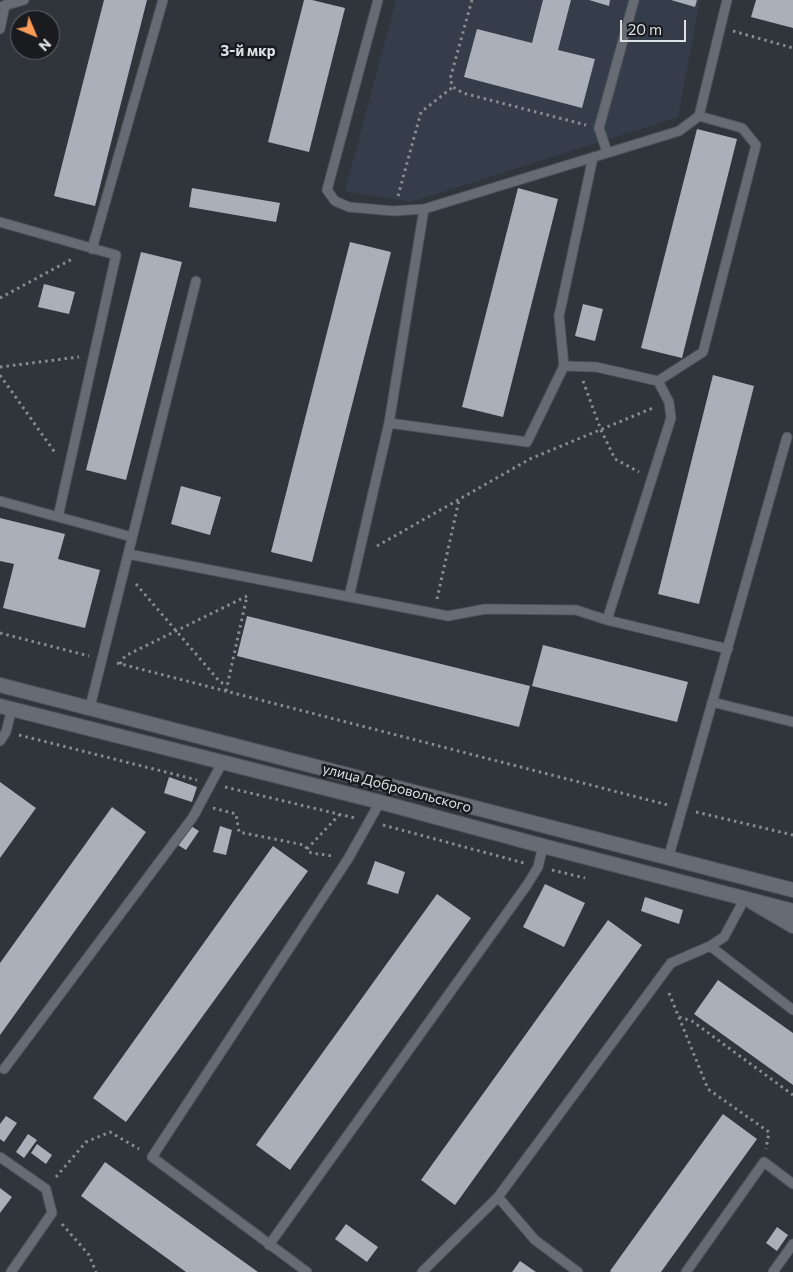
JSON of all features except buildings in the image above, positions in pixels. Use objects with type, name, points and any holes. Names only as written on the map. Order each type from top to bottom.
[{"type":"main road","name":"улица Добровольского","points":[[0,685],[793,890]]},
{"type":"main road","name":"улица Добровольского","points":[[6,707],[380,802],[793,911]]},
{"type":"main road","points":[[663,878],[668,859]]},
{"type":"main road","name":"улица Добровольского","points":[[745,898],[793,926]]},
{"type":"lane","points":[[0,29],[3,6],[24,0]]},
{"type":"lane","points":[[92,249],[163,0]]},
{"type":"lane","points":[[378,0],[328,190],[335,201],[350,207],[393,211],[424,209],[678,132],[699,116],[727,0]]},
{"type":"lane","points":[[607,152],[599,128],[634,0]]},
{"type":"lane","points":[[564,366],[596,367],[658,381],[703,352],[756,145],[742,128],[699,116]]},
{"type":"lane","points":[[389,423],[527,442],[564,366],[559,316],[593,157]]},
{"type":"lane","points":[[349,597],[389,423],[424,209]]},
{"type":"lane","points":[[0,222],[116,256],[58,517]]},
{"type":"lane","points":[[90,707],[196,281]]},
{"type":"lane","points":[[607,620],[671,418],[670,402],[658,381]]},
{"type":"lane","points":[[668,859],[787,437]]},
{"type":"lane","points":[[0,501],[132,537]]},
{"type":"lane","points":[[128,554],[448,616],[485,609],[576,610],[607,620],[728,648]]},
{"type":"lane","points":[[712,702],[793,722]]},
{"type":"lane","points":[[0,741],[6,732],[6,707]]},
{"type":"lane","points":[[4,1069],[193,817],[222,763]]},
{"type":"lane","points":[[307,1272],[152,1157],[348,859],[380,802]]},
{"type":"lane","points":[[269,1244],[521,893],[538,867],[543,846]]},
{"type":"lane","points":[[422,1272],[498,1197],[671,963],[710,946],[724,937],[745,898]]},
{"type":"lane","points":[[710,946],[793,1010]]},
{"type":"lane","points":[[0,1157],[46,1189],[52,1213],[11,1272]]},
{"type":"lane","points":[[686,1272],[764,1162],[793,1184]]},
{"type":"lane","points":[[498,1197],[536,1240],[578,1272]]},
{"type":"lane","points":[[773,1272],[793,1244]]},
{"type":"path","points":[[472,0],[450,79],[453,87],[463,93],[599,128]]},
{"type":"path","points":[[720,28],[793,48]]},
{"type":"path","points":[[393,211],[421,112],[453,87]]},
{"type":"path","points":[[0,298],[92,249]]},
{"type":"path","points":[[0,367],[95,356]]},
{"type":"path","points":[[578,366],[601,430],[615,459],[651,479]]},
{"type":"path","points":[[0,375],[69,472]]},
{"type":"path","points":[[358,557],[530,459],[670,402]]},
{"type":"path","points":[[434,613],[459,499]]},
{"type":"path","points":[[124,569],[220,682],[227,685]]},
{"type":"path","points":[[226,691],[251,578]]},
{"type":"path","points":[[120,664],[125,656],[247,596]]},
{"type":"path","points":[[0,633],[682,809],[793,835]]},
{"type":"path","points":[[6,732],[339,814],[538,867],[593,879]]},
{"type":"path","points":[[200,805],[236,814],[239,832],[304,845],[310,853],[348,859]]},
{"type":"path","points":[[307,849],[339,814]]},
{"type":"path","points":[[660,978],[670,994],[708,1089],[769,1132],[764,1162]]},
{"type":"path","points":[[679,1017],[692,1021],[793,1095]]},
{"type":"path","points":[[46,1189],[86,1142],[110,1132],[152,1157]]},
{"type":"path","points":[[52,1213],[89,1255],[96,1272]]},
{"type":"shaded area","points":[[396,0],[700,0],[678,117],[411,202],[345,191]]},
{"type":"district","name":"3-й мкр","points":[[248,51]]}]
